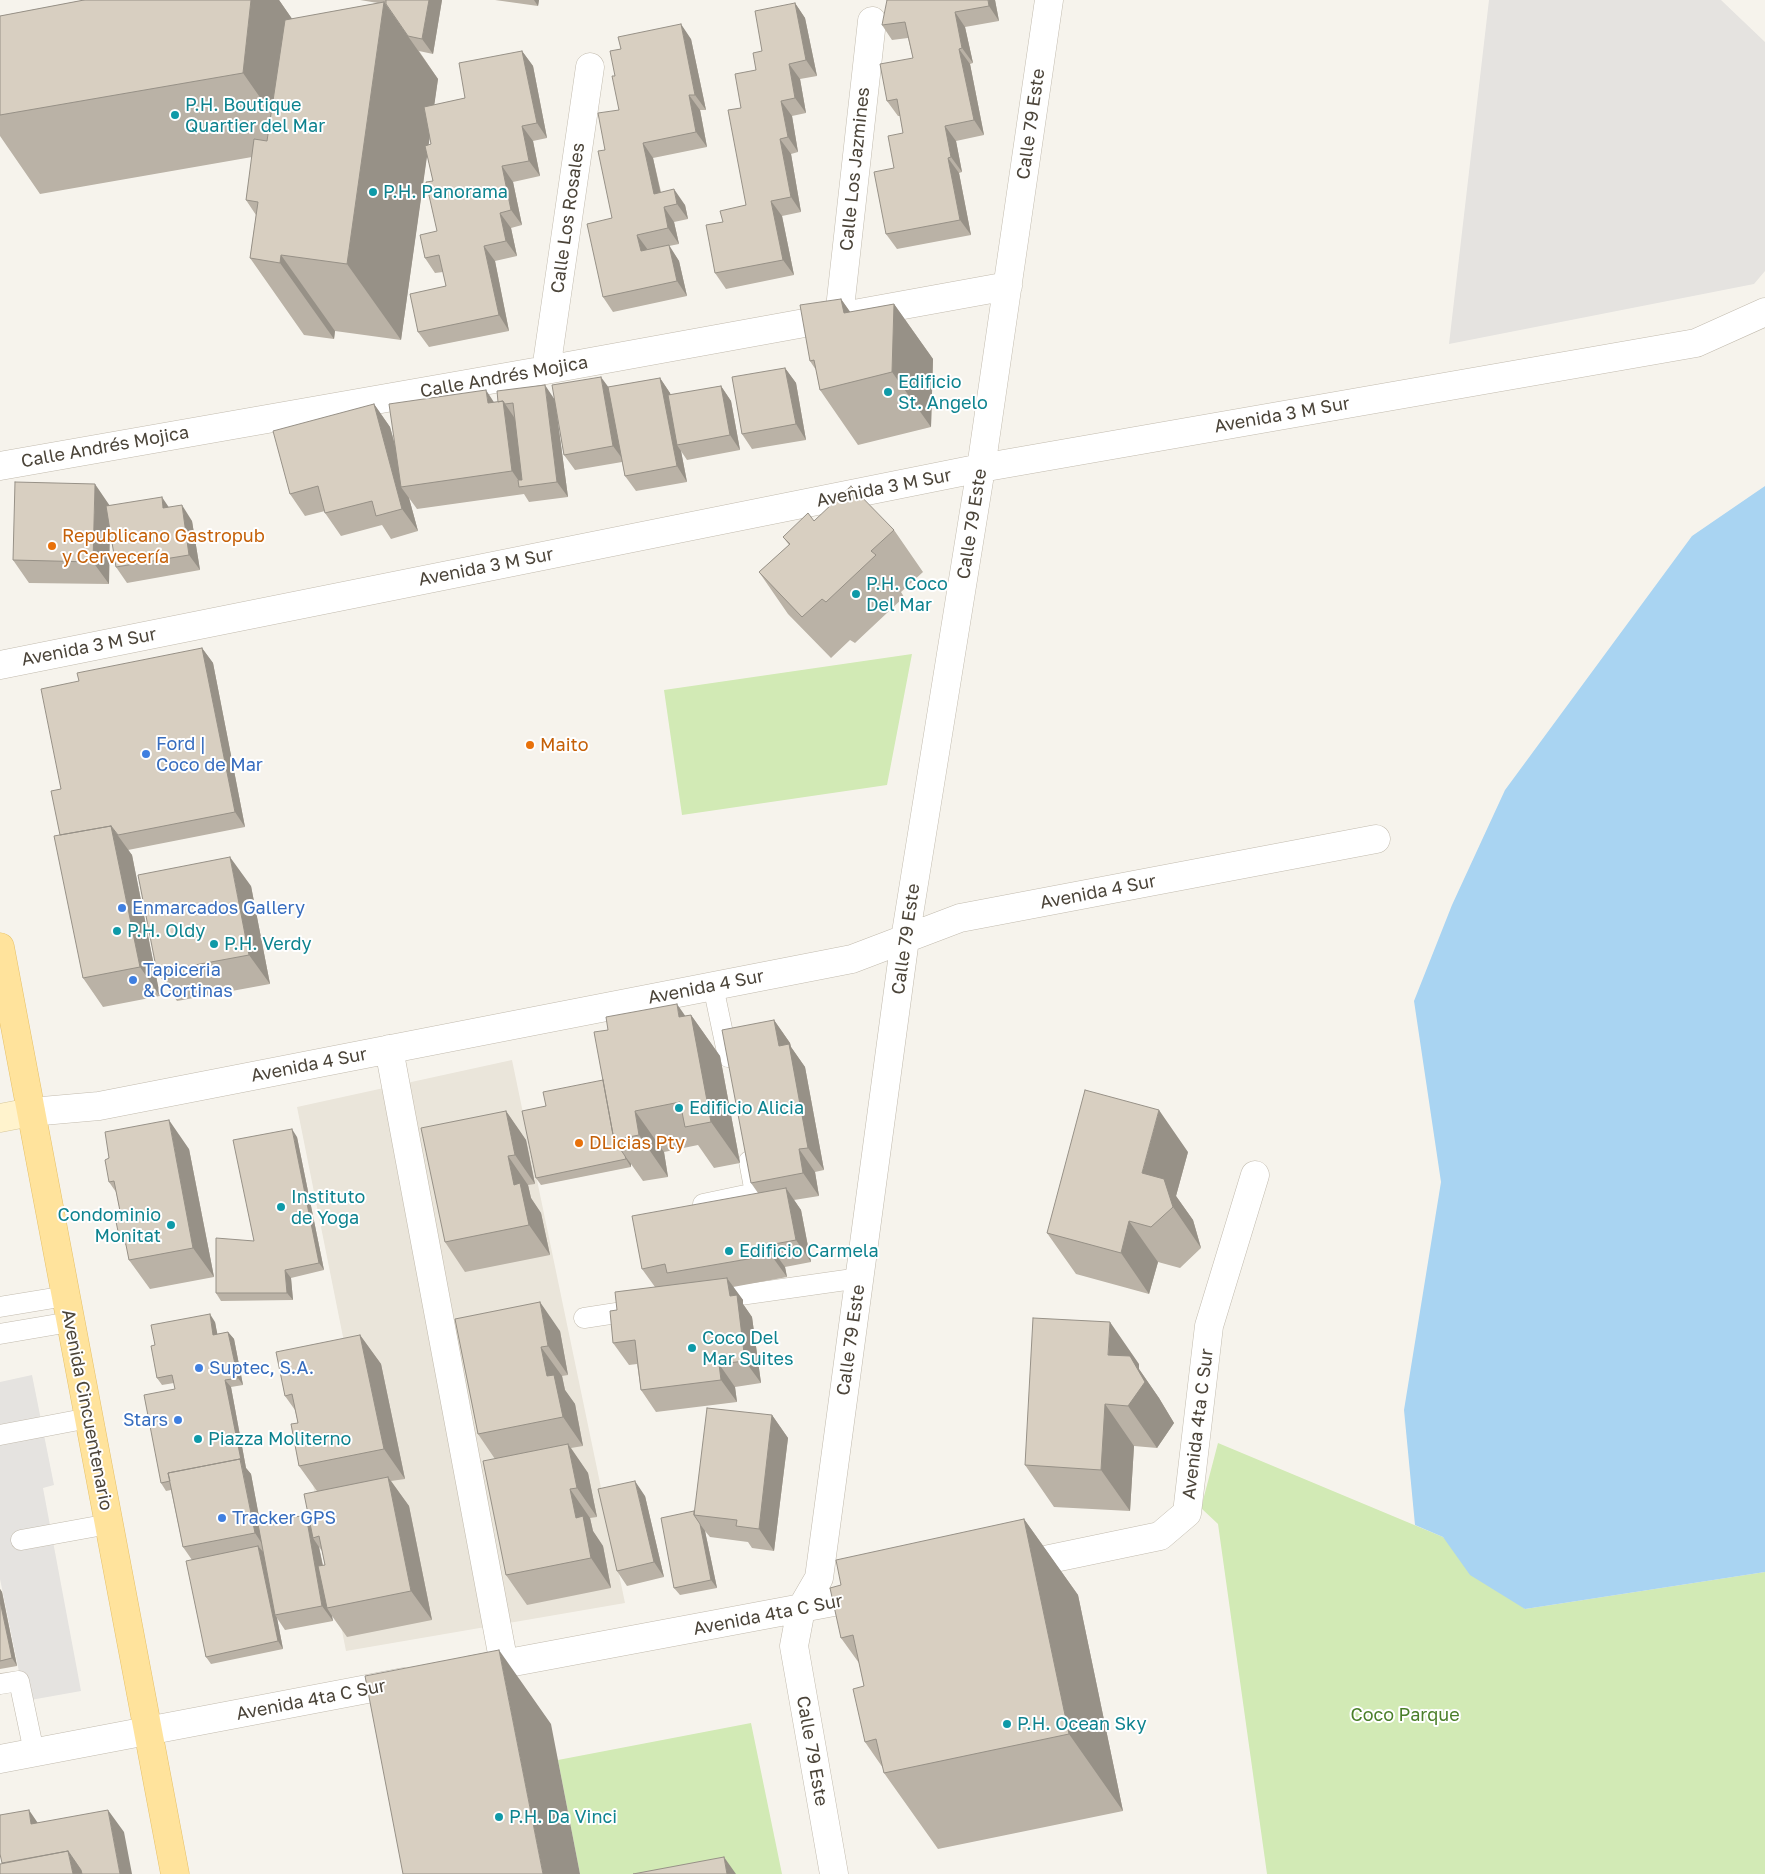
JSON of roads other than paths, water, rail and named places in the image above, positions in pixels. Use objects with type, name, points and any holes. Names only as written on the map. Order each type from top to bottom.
[{"type":"main road","name":"Avenida Cincuentenario","points":[[0,947],[175,1874]]},
{"type":"main road","points":[[0,1118],[30,1112]]},
{"type":"street","name":"Calle 79 Este","points":[[834,1874],[794,1646],[801,1609],[819,1578],[905,939],[981,468],[1049,0]]},
{"type":"street","name":"Calle Los Jazmines","points":[[839,317],[872,21]]},
{"type":"street","name":"Calle Los Rosales","points":[[546,370],[590,67]]},
{"type":"street","name":"Calle Andrés Mojica","points":[[0,466],[1008,286]]},
{"type":"street","name":"Avenida 3 M Sur","points":[[0,665],[981,468],[1696,343],[1765,312]]},
{"type":"street","name":"Avenida 4 Sur","points":[[30,1112],[99,1106],[852,959],[960,918],[1376,840]]},
{"type":"street","points":[[389,1049],[504,1664]]},
{"type":"street","name":"Avenida 4ta C Sur","points":[[995,1570],[1160,1536],[1187,1513],[1209,1326],[1255,1176]]},
{"type":"street","name":"Avenida 4ta C Sur","points":[[0,1759],[801,1609],[898,1589]]},
{"type":"lane","points":[[713,986],[732,1080]]},
{"type":"lane","points":[[694,1205],[756,1193],[746,1146]]},
{"type":"lane","points":[[692,1302],[860,1278]]},
{"type":"lane","points":[[0,1307],[68,1309]]},
{"type":"lane","points":[[584,1318],[653,1308]]},
{"type":"lane","points":[[0,1334],[68,1309]]},
{"type":"lane","points":[[0,1435],[89,1418]]},
{"type":"lane","points":[[22,1540],[109,1524]]},
{"type":"lane","points":[[10,1682],[34,1752]]},
{"type":"water","points":[[1765,486],[1765,1572],[1525,1609],[1470,1575],[1443,1537],[1415,1525],[1404,1410],[1441,1182],[1414,1001],[1452,905],[1505,790],[1692,536]]},
{"type":"place","name":"P.H. Boutique Quartier del Mar","points":[[175,115]]},
{"type":"place","name":"P.H. Panorama","points":[[373,192]]},
{"type":"place","name":"Edificio St. Angelo","points":[[888,392]]},
{"type":"place","name":"Republicano Gastropub y Cervecería","points":[[52,546]]},
{"type":"place","name":"P.H. Coco Del Mar","points":[[856,594]]},
{"type":"place","name":"Maito","points":[[530,745]]},
{"type":"place","name":"Ford | Coco de Mar","points":[[146,754]]},
{"type":"place","name":"Enmarcados Gallery","points":[[122,908]]},
{"type":"place","name":"P.H. Oldy","points":[[117,931]]},
{"type":"place","name":"P.H. Verdy","points":[[214,944]]},
{"type":"place","name":"Tapiceria & Cortinas","points":[[133,980]]},
{"type":"place","name":"Edificio Alicia","points":[[679,1108]]},
{"type":"place","name":"DLicias Pty","points":[[579,1143]]},
{"type":"place","name":"Instituto de Yoga","points":[[281,1207]]},
{"type":"place","name":"Condominio Monitat","points":[[171,1225]]},
{"type":"place","name":"Edificio Carmela","points":[[729,1251]]},
{"type":"place","name":"Coco Del Mar Suites","points":[[692,1348]]},
{"type":"place","name":"Suptec, S.A.","points":[[199,1368]]},
{"type":"place","name":"Stars","points":[[178,1420]]},
{"type":"place","name":"Piazza Moliterno","points":[[198,1439]]},
{"type":"place","name":"Tracker GPS","points":[[222,1518]]},
{"type":"place","name":"P.H. Ocean Sky","points":[[1007,1724]]},
{"type":"place","name":"P.H. Da Vinci","points":[[499,1817]]},
{"type":"park label","name":"Coco Parque","points":[[1405,1715]]}]
